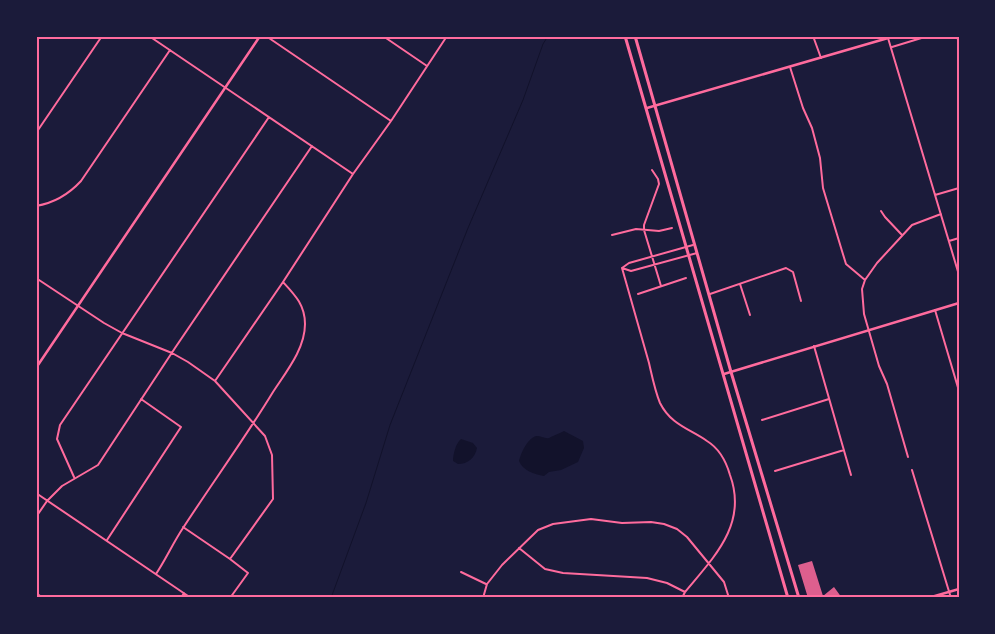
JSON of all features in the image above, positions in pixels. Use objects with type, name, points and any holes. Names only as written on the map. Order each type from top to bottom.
[{"type":"main road","points":[[625,36],[788,598]]},
{"type":"main road","points":[[635,36],[731,372],[799,598]]},
{"type":"street","points":[[36,133],[102,36]]},
{"type":"street","points":[[149,36],[353,174]]},
{"type":"street","points":[[36,368],[260,36]]},
{"type":"street","points":[[266,36],[391,122]]},
{"type":"street","points":[[215,381],[283,282],[353,174],[391,122],[447,36]]},
{"type":"street","points":[[814,36],[821,58]]},
{"type":"street","points":[[647,108],[896,36]]},
{"type":"street","points":[[891,47],[928,36]]},
{"type":"street","points":[[952,36],[959,38]]},
{"type":"street","points":[[385,37],[427,66]]},
{"type":"street","points":[[888,38],[959,275]]},
{"type":"street","points":[[36,206],[50,203],[62,197],[81,181],[170,50]]},
{"type":"street","points":[[790,67],[812,128],[820,158],[824,188],[846,264],[865,280]]},
{"type":"street","points":[[74,477],[57,439],[60,425],[269,117]]},
{"type":"street","points":[[36,517],[47,501],[62,486],[74,477],[98,465],[312,146]]},
{"type":"street","points":[[652,170],[660,184],[646,218],[644,230],[661,286]]},
{"type":"street","points":[[935,195],[959,188]]},
{"type":"street","points":[[881,211],[902,235]]},
{"type":"street","points":[[908,457],[864,314],[862,297],[865,280],[877,262],[902,235],[912,225],[941,214]]},
{"type":"street","points":[[612,235],[636,229],[659,232],[672,228]]},
{"type":"street","points":[[949,241],[959,238]]},
{"type":"street","points":[[622,268],[630,263],[695,244]]},
{"type":"street","points":[[622,268],[631,271],[698,253]]},
{"type":"street","points":[[622,268],[660,404],[682,428],[707,441],[718,450],[726,461],[732,478],[736,510],[732,524],[721,546],[682,598]]},
{"type":"street","points":[[710,294],[786,268],[793,272],[801,301]]},
{"type":"street","points":[[36,278],[78,307],[122,333],[172,353],[188,362],[215,381],[264,436],[272,455],[273,499],[230,559]]},
{"type":"street","points":[[638,294],[686,278]]},
{"type":"street","points":[[156,574],[183,527],[254,424],[296,355],[305,325],[303,309],[297,296],[283,282]]},
{"type":"street","points":[[740,284],[750,315]]},
{"type":"street","points":[[724,374],[959,303]]},
{"type":"street","points":[[935,310],[959,391]]},
{"type":"street","points":[[814,346],[851,475]]},
{"type":"street","points":[[107,540],[180,427],[140,400]]},
{"type":"street","points":[[762,420],[829,400]]},
{"type":"street","points":[[775,471],[844,450]]},
{"type":"street","points":[[912,470],[951,598]]},
{"type":"street","points":[[36,493],[191,598]]},
{"type":"street","points":[[483,598],[487,584],[538,530],[553,524],[591,518],[622,523],[651,522],[677,529],[687,537],[724,582],[729,598]]},
{"type":"street","points":[[183,527],[248,573],[230,598]]},
{"type":"street","points":[[519,548],[545,569],[563,573],[647,578],[667,583],[685,592]]},
{"type":"street","points":[[461,572],[487,584]]},
{"type":"street","points":[[928,598],[959,589]]},
{"type":"street","points":[[36,593],[44,598]]},
{"type":"street","points":[[181,598],[184,593]]},
{"type":"shaded area","points":[[564,431],[583,441],[584,448],[578,462],[561,470],[549,472],[544,476],[529,472],[523,467],[519,461],[521,454],[531,439],[537,436],[549,438]]},
{"type":"shaded area","points":[[461,439],[473,443],[477,448],[475,455],[470,460],[458,464],[453,461],[453,458],[456,446]]},
{"type":"building","points":[[812,561],[823,596],[834,587],[842,598],[808,598],[798,565]]},
{"type":"waterway","points":[[331,598],[366,503],[390,425],[468,228],[523,100],[543,44],[548,36]]}]
